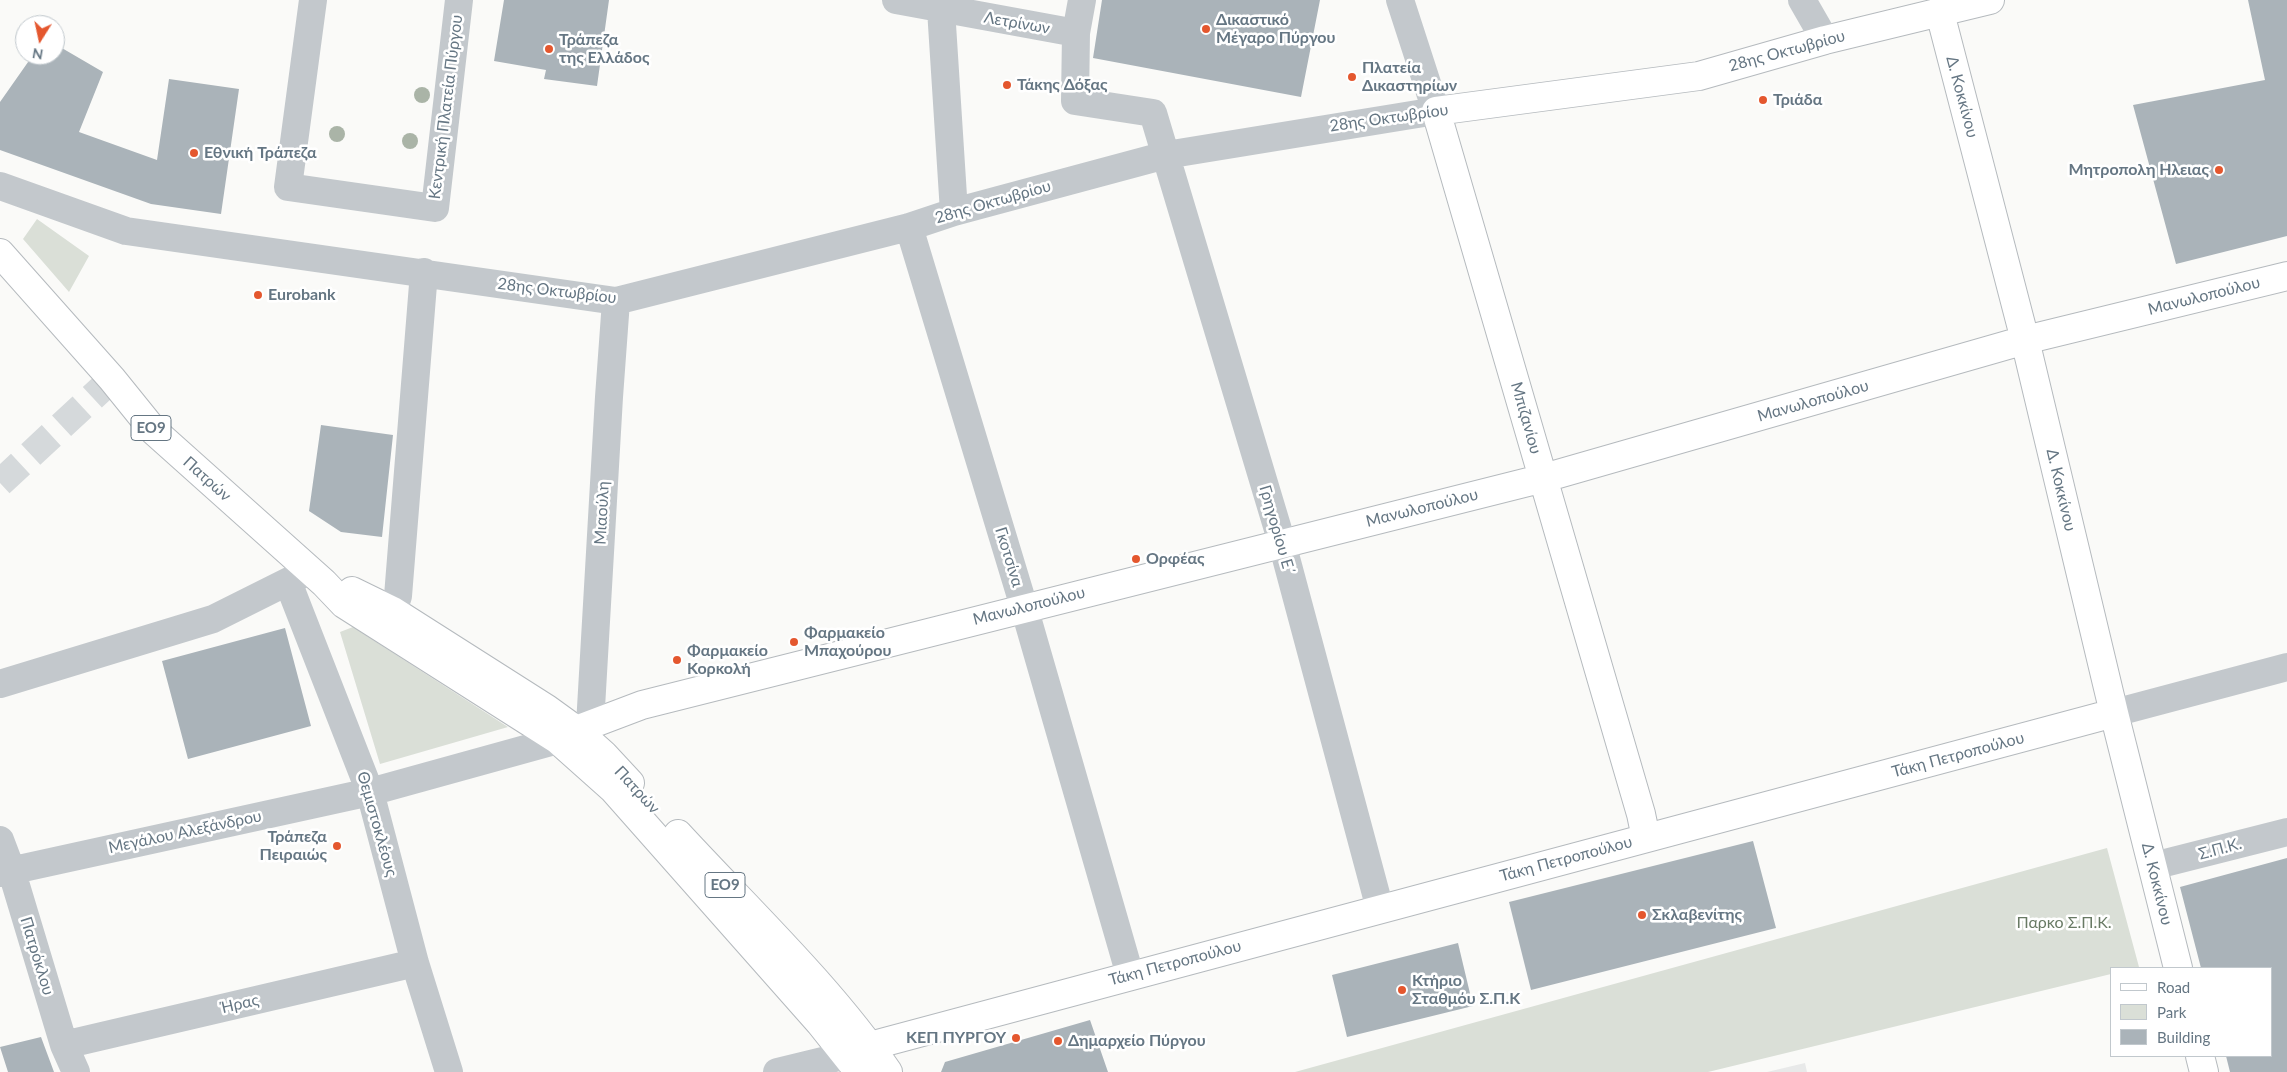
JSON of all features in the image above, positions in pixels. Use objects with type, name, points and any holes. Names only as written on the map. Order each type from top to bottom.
[{"type":"main road","name":"28ης Οκτωβρίου","points":[[1436,111],[1699,76],[1825,40],[1990,0]]},
{"type":"main road","name":"Δ. Κοκκίνου","points":[[1940,13],[2025,340],[2114,713],[2178,967]]},
{"type":"main road","name":"Μπιζανίου","points":[[1436,111],[1544,478],[1641,814],[1646,838]]},
{"type":"main road","name":"Πατρών","points":[[0,253],[112,379],[154,431],[307,579],[344,604],[575,732]]},
{"type":"main road","name":"Μανωλοπούλου","points":[[575,732],[642,705],[1024,607],[1544,478],[2025,340],[2287,276]]},
{"type":"main road","name":"Πατρών","points":[[307,579],[351,590],[393,611],[547,709],[604,755],[832,1001],[858,1057],[888,1072]]},
{"type":"main road","name":"Τάκη Πετροπούλου","points":[[858,1057],[1130,975],[2114,713]]},
{"type":"main road","points":[[2200,1057],[2204,1072]]},
{"type":"street","name":"Κεντρική Πλατεία Πύργου","points":[[313,0],[288,187],[435,208],[459,0]]},
{"type":"street","name":"Λετρίνων","points":[[896,0],[1076,33]]},
{"type":"street","points":[[1076,33],[1082,0]]},
{"type":"street","name":"Μπιζανίου","points":[[1400,0],[1436,111]]},
{"type":"street","points":[[1802,0],[1825,40]]},
{"type":"street","points":[[941,9],[954,212]]},
{"type":"street","name":"Γρηγορίου Ε΄","points":[[1076,33],[1075,102],[1153,113],[1282,543],[1380,909]]},
{"type":"street","name":"28ης Οκτωβρίου","points":[[0,186],[126,230],[616,301],[909,226],[954,212],[1166,155],[1436,111]]},
{"type":"street","name":"Γκοτσίνα","points":[[909,226],[1024,607],[1130,975]]},
{"type":"street","points":[[393,611],[398,596],[424,272]]},
{"type":"street","name":"Μιαούλη","points":[[575,732],[616,301]]},
{"type":"street","points":[[0,684],[213,619],[307,579]]},
{"type":"street","name":"Θεμιστοκλέους","points":[[307,579],[370,792],[415,963],[449,1072]]},
{"type":"street","name":"Τάκη Πετροπούλου","points":[[2114,713],[2287,667]]},
{"type":"street","name":"Μεγάλου Αλεξάνδρου","points":[[6,871],[370,792],[575,732]]},
{"type":"street","name":"Σ.Π.Κ.","points":[[2153,866],[2287,832]]},
{"type":"street","name":"Πατρόκλου","points":[[0,840],[6,871],[64,1045],[76,1072]]},
{"type":"street","name":"Ήρας","points":[[64,1045],[415,963]]},
{"type":"street","points":[[777,1072],[858,1057]]},
{"type":"shaded area","points":[[1805,1063],[1807,1072],[1767,1072]]},
{"type":"green space","points":[[37,219],[89,256],[69,292],[23,239]]},
{"type":"green space","points":[[353,627],[508,727],[380,764],[340,632]]},
{"type":"green space","name":"Παρκο Σ.Π.Κ.","points":[[2107,848],[2139,967],[2110,967],[2110,974],[1708,1072],[1295,1072]]},
{"type":"building","name":"Τράπεζα της Ελλάδος","points":[[504,0],[609,0],[597,86],[544,79],[546,70],[494,61]]},
{"type":"building","name":"Δικαστικό Μέγαρο Πύργου","points":[[1102,0],[1320,0],[1301,97],[1093,58]]},
{"type":"building","name":"Μητροπολη Ηλειας","points":[[2248,0],[2287,0],[2287,236],[2176,264],[2133,105],[2265,80]]},
{"type":"building","points":[[65,50],[103,72],[79,132],[157,160],[169,79],[239,89],[221,214],[151,204],[0,150],[0,102],[26,65],[65,65]]},
{"type":"building","points":[[321,425],[393,435],[382,537],[341,532],[309,511]]},
{"type":"building","points":[[285,628],[311,726],[188,759],[162,661]]},
{"type":"building","name":"Σκλαβενίτης","points":[[1753,841],[1776,928],[1531,990],[1509,902]]},
{"type":"building","points":[[2287,858],[2287,1072],[2230,1072],[2226,1057],[2272,1057],[2272,967],[2201,967],[2180,887]]},
{"type":"building","name":"Κτήριο Σταθμόυ Σ.Π.Κ","points":[[1458,943],[1473,1006],[1347,1037],[1332,975]]},
{"type":"building","name":"Δημαρχείο Πύργου","points":[[1090,1020],[1108,1072],[941,1072],[945,1062]]},
{"type":"building","points":[[41,1037],[54,1072],[8,1072],[0,1047]]},
{"type":"tunnel","points":[[0,483],[112,379]]},
{"type":"place","name":"Δικαστικό Μέγαρο Πύργου","points":[[1206,29]]},
{"type":"place","name":"Τράπεζα της Ελλάδος","points":[[549,49]]},
{"type":"place","name":"Πλατεία Δικαστηρίων","points":[[1352,77]]},
{"type":"place","name":"Τάκης Δόξας","points":[[1007,85]]},
{"type":"place","name":"Τριάδα","points":[[1763,100]]},
{"type":"place","name":"Εθνική Τράπεζα","points":[[194,153]]},
{"type":"place","name":"Μητροπολη Ηλειας","points":[[2219,170]]},
{"type":"place","name":"Eurobank","points":[[258,295]]},
{"type":"place","name":"Ορφέας","points":[[1136,559]]},
{"type":"place","name":"Φαρμακείο Μπαχούρου","points":[[794,642]]},
{"type":"place","name":"Φαρμακείο Κορκολή","points":[[677,660]]},
{"type":"place","name":"Τράπεζα Πειραιώς","points":[[337,846]]},
{"type":"place","name":"Σκλαβενίτης","points":[[1642,915]]},
{"type":"place","name":"Κτήριο Σταθμόυ Σ.Π.Κ","points":[[1402,990]]},
{"type":"place","name":"ΚΕΠ ΠΥΡΓΟΥ","points":[[1016,1038]]},
{"type":"place","name":"Δημαρχείο Πύργου","points":[[1058,1041]]}]
